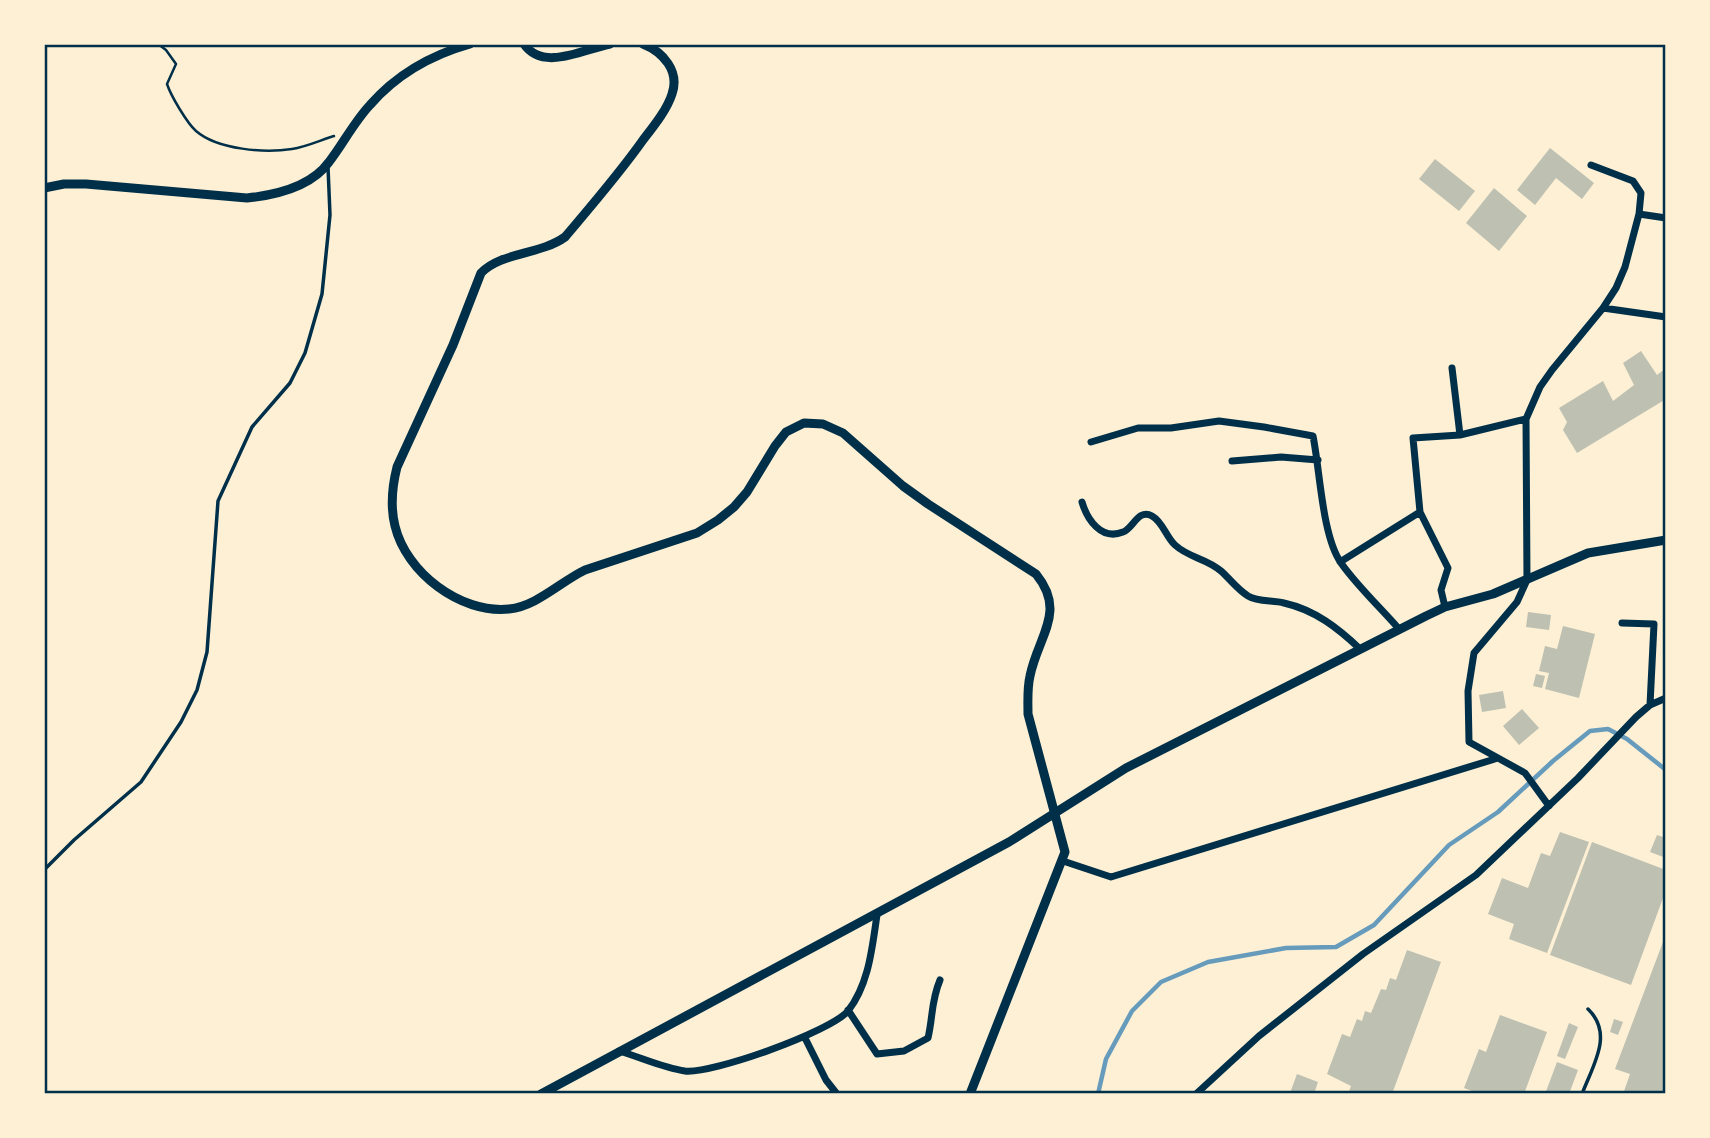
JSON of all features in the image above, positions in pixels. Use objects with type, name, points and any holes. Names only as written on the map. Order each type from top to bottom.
[{"type":"street","points":[[44,188],[86,184],[247,198],[290,189],[309,180],[327,165],[370,104],[415,66],[443,52],[470,44]]},
{"type":"street","points":[[524,44],[536,56],[547,58],[611,44]]},
{"type":"street","points":[[643,44],[655,49],[668,61],[673,74],[673,93],[654,125],[606,190],[565,237],[553,246],[488,266],[476,284],[453,345],[397,467],[392,486],[395,527],[412,561],[442,589],[459,599],[488,609],[519,607],[534,601],[585,570],[697,533],[734,507],[747,492],[786,432],[804,423],[822,424],[843,433],[903,486],[952,521],[1036,574],[1046,586],[1051,610],[1048,627],[1030,675],[1027,692],[1028,714],[1065,852],[971,1094]]},
{"type":"street","points":[[1549,806],[1525,773],[1469,742],[1468,691],[1474,653],[1517,602],[1527,580],[1526,419],[1540,387],[1616,288],[1625,267],[1639,214],[1641,193],[1633,181],[1591,164]]},
{"type":"street","points":[[1639,214],[1666,218]]},
{"type":"street","points":[[1603,308],[1666,317]]},
{"type":"street","points":[[1452,368],[1460,435]]},
{"type":"street","points":[[1445,607],[1441,590],[1448,568],[1420,512],[1413,438],[1460,435],[1526,419]]},
{"type":"street","points":[[1091,442],[1138,428],[1171,428],[1219,421],[1264,426],[1313,436],[1327,517],[1340,562],[1399,629]]},
{"type":"street","points":[[1232,461],[1281,457],[1318,460]]},
{"type":"street","points":[[1082,502],[1092,525],[1113,534],[1125,532],[1140,516],[1147,514],[1154,517],[1168,538],[1182,551],[1220,570],[1251,598],[1285,603],[1331,622],[1360,649]]},
{"type":"street","points":[[1340,562],[1420,512]]},
{"type":"street","points":[[541,1094],[1009,842],[1126,768],[1399,629],[1445,607],[1493,594],[1588,553],[1666,540]]},
{"type":"street","points":[[1622,623],[1654,624],[1650,705]]},
{"type":"street","points":[[1196,1094],[1259,1036],[1363,954],[1476,876],[1650,705],[1666,698]]},
{"type":"street","points":[[1063,861],[1111,877],[1498,758]]},
{"type":"street","points":[[618,1051],[685,1071],[708,1070],[805,1038],[837,1021],[848,1010],[868,970],[877,915]]},
{"type":"street","points":[[848,1010],[877,1054],[904,1051],[928,1038],[933,1016],[932,1000],[940,980]]},
{"type":"street","points":[[805,1038],[826,1080],[837,1094]]},
{"type":"lane","points":[[44,870],[141,782],[181,722],[197,690],[207,652],[219,501],[253,427],[290,383],[305,353],[322,294],[330,215],[327,165]]},
{"type":"lane","points":[[1582,1094],[1602,1031],[1598,1019],[1588,1009]]},
{"type":"path","points":[[158,44],[176,64],[167,84],[170,93],[196,131],[231,148],[292,149],[350,131]]},
{"type":"building","points":[[1550,148],[1594,183],[1582,199],[1556,178],[1535,205],[1517,190]]},
{"type":"building","points":[[1435,159],[1475,191],[1459,211],[1419,179]]},
{"type":"building","points":[[1494,188],[1527,216],[1499,251],[1466,223]]},
{"type":"building","points":[[1641,351],[1657,375],[1666,368],[1666,399],[1577,453],[1563,430],[1567,422],[1559,408],[1603,381],[1613,401],[1634,385],[1623,363]]},
{"type":"building","points":[[1528,612],[1551,615],[1549,630],[1526,627]]},
{"type":"building","points":[[1563,626],[1595,634],[1579,698],[1545,689],[1549,673],[1539,671],[1545,646],[1557,649]]},
{"type":"building","points":[[1536,674],[1545,676],[1542,688],[1533,686]]},
{"type":"building","points":[[1503,691],[1506,708],[1482,712],[1479,695]]},
{"type":"building","points":[[1522,709],[1539,728],[1519,745],[1503,726]]},
{"type":"building","points":[[1560,832],[1589,842],[1547,953],[1509,939],[1514,924],[1488,914],[1502,878],[1528,888],[1541,853],[1550,856]]},
{"type":"building","points":[[1657,835],[1666,838],[1666,858],[1650,852]]},
{"type":"building","points":[[1592,842],[1666,870],[1666,890],[1631,985],[1550,955]]},
{"type":"building","points":[[1666,934],[1666,1094],[1623,1094],[1630,1074],[1615,1069]]},
{"type":"building","points":[[1407,950],[1441,962],[1392,1094],[1348,1094],[1351,1086],[1327,1074],[1342,1034],[1350,1037],[1357,1019],[1362,1021],[1365,1011],[1371,1013],[1381,989],[1386,990],[1390,978],[1396,980]]},
{"type":"building","points":[[1500,1015],[1547,1032],[1524,1094],[1470,1094],[1472,1091],[1464,1088],[1479,1049],[1486,1052]]},
{"type":"building","points":[[1614,1019],[1623,1022],[1618,1035],[1610,1032]]},
{"type":"building","points":[[1569,1023],[1578,1027],[1565,1059],[1557,1056]]},
{"type":"building","points":[[1557,1062],[1578,1070],[1569,1094],[1545,1094]]},
{"type":"building","points":[[1297,1074],[1318,1082],[1314,1094],[1290,1093]]},
{"type":"waterway","points":[[1098,1094],[1106,1059],[1132,1011],[1161,982],[1208,962],[1286,948],[1336,947],[1374,925],[1449,845],[1498,812],[1590,731],[1608,729],[1627,739],[1666,770]]}]
